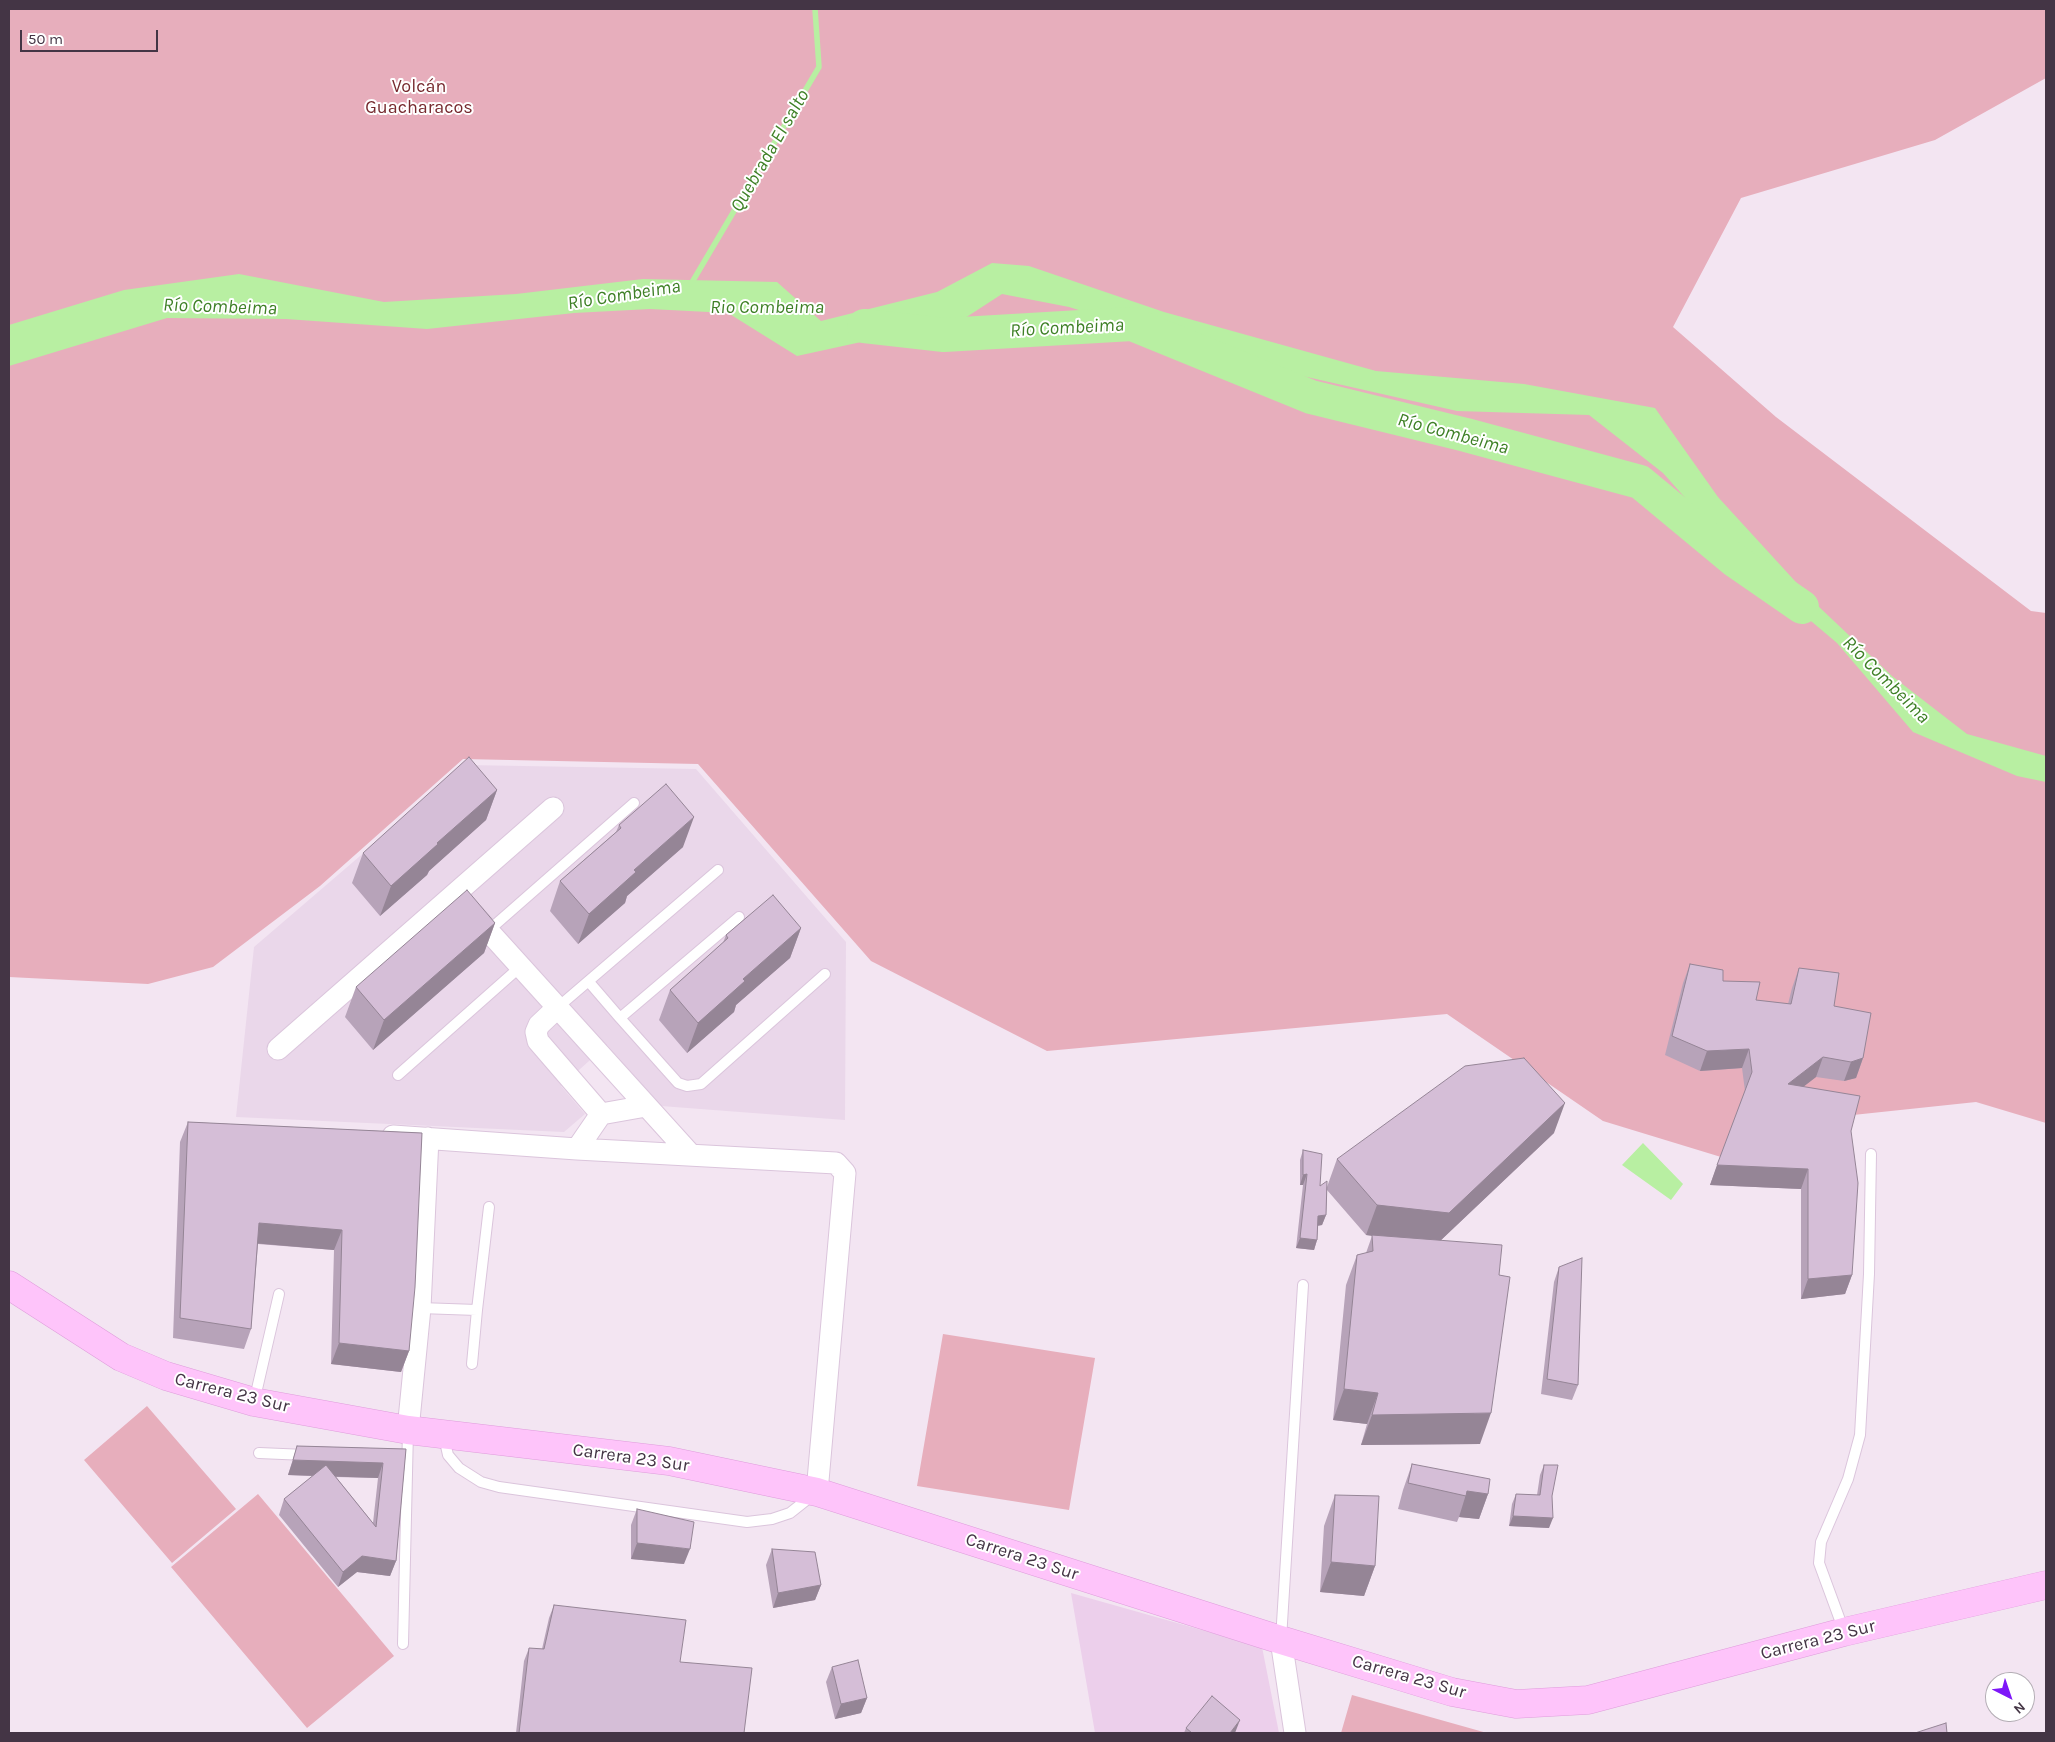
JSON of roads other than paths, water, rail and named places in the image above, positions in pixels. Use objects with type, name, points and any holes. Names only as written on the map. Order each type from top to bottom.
[{"type":"main road","name":"Carrera 23 Sur","points":[[9,1285],[121,1357],[166,1376],[254,1402],[408,1430],[669,1461],[817,1492],[1281,1640],[1452,1692],[1516,1704],[1588,1700],[1844,1632],[2046,1585]]},
{"type":"street","points":[[278,1050],[553,808]]},
{"type":"street","points":[[454,894],[691,1155]]},
{"type":"street","points":[[558,1008],[539,1025],[536,1032],[538,1041],[601,1114]]},
{"type":"street","points":[[578,1150],[601,1114],[646,1106]]},
{"type":"street","points":[[371,1134],[578,1150],[836,1163],[845,1173],[817,1492]]},
{"type":"street","points":[[408,1430],[420,1308],[428,1138]]},
{"type":"street","points":[[1281,1640],[1295,1733]]},
{"type":"lane","points":[[488,931],[634,803]]},
{"type":"lane","points":[[558,1008],[718,870]]},
{"type":"lane","points":[[620,1018],[739,917]]},
{"type":"lane","points":[[398,1075],[520,967]]},
{"type":"lane","points":[[589,982],[678,1083],[688,1086],[701,1084],[825,974]]},
{"type":"lane","points":[[1844,1632],[1819,1563],[1821,1542],[1848,1479],[1860,1435],[1869,1274],[1871,1154]]},
{"type":"lane","points":[[472,1364],[489,1207]]},
{"type":"lane","points":[[1281,1640],[1303,1285]]},
{"type":"lane","points":[[254,1402],[280,1294]]},
{"type":"lane","points":[[420,1308],[477,1310]]},
{"type":"lane","points":[[403,1644],[402,1458],[408,1430]]},
{"type":"lane","points":[[444,1433],[448,1455],[459,1468],[481,1482],[499,1487],[747,1522],[772,1519],[790,1513],[817,1492]]},
{"type":"lane","points":[[259,1453],[318,1455]]},
{"type":"water","name":"Rio Combeima","points":[[992,263],[1029,266],[1164,312],[1376,371],[1524,384],[1655,408],[1718,497],[1816,604],[1892,676],[1967,734],[2046,756],[2046,782],[2017,776],[1913,732],[1837,643],[1747,567],[1663,473],[1589,415],[1457,411],[1263,367],[1069,307],[1002,294],[962,320],[797,356],[728,313],[650,309],[574,313],[427,329],[286,319],[167,318],[9,366],[9,325],[124,290],[239,274],[384,302],[516,294],[643,279],[777,282],[821,321],[937,292]]},
{"type":"water","points":[[1643,1143],[1683,1184],[1671,1200],[1622,1165]]},
{"type":"waterway","name":"Quebrada El salto","points":[[691,284],[819,67],[815,9]]},
{"type":"waterway","name":"Río Combeima","points":[[864,326],[944,335],[1132,324],[1311,397],[1466,435],[1640,482],[1734,560],[1802,607]]},
{"type":"park label","name":"Volcán Guacharacos","points":[[419,97]]}]
